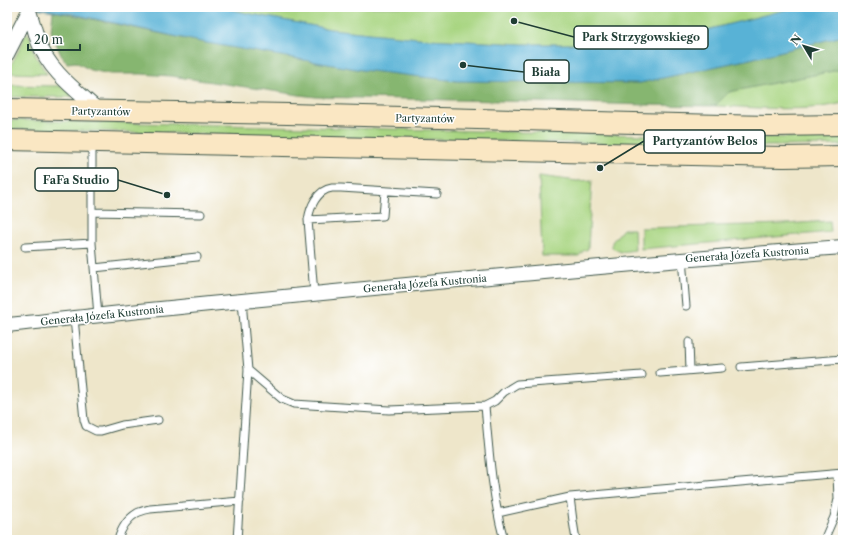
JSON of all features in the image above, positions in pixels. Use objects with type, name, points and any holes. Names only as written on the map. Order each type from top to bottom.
[{"type":"main road","name":"Partyzantów","points":[[7,109],[771,126],[843,125]]},
{"type":"main road","points":[[7,140],[784,157],[843,156]]},
{"type":"street","points":[[7,54],[30,9]]},
{"type":"street","points":[[30,9],[38,41],[49,62],[59,75],[99,111]]},
{"type":"street","name":"Generała Józefa Kustronia","points":[[7,325],[682,259],[843,247]]},
{"type":"lane","points":[[92,142],[92,243],[98,316]]},
{"type":"lane","points":[[314,294],[308,220],[313,202],[320,194],[327,189],[341,188],[437,194]]},
{"type":"lane","points":[[308,220],[383,216],[385,191]]},
{"type":"lane","points":[[92,212],[201,214]]},
{"type":"lane","points":[[25,247],[92,243]]},
{"type":"lane","points":[[94,268],[197,257]]},
{"type":"lane","points":[[682,259],[686,306]]},
{"type":"lane","points":[[237,540],[248,370],[242,301]]},
{"type":"lane","points":[[74,318],[84,420],[86,426],[96,432],[122,425],[158,420]]},
{"type":"lane","points":[[689,342],[690,370]]},
{"type":"lane","points":[[741,367],[843,358]]},
{"type":"lane","points":[[660,373],[722,368]]},
{"type":"lane","points":[[248,370],[282,399],[294,404],[389,410],[485,406],[495,401],[504,392],[517,384],[642,375]]},
{"type":"lane","points":[[485,406],[493,488],[503,540]]},
{"type":"lane","points":[[498,513],[570,497],[840,474],[838,499],[834,517],[824,540]]},
{"type":"lane","points":[[570,497],[572,521],[576,540]]},
{"type":"lane","points":[[118,540],[128,520],[137,513],[150,509],[240,501]]},
{"type":"green space","points":[[222,7],[796,7],[695,33],[609,44],[522,44],[428,39],[330,29]]},
{"type":"green space","points":[[53,11],[201,42],[362,70],[457,81],[640,83],[750,59],[843,36],[843,69],[729,92],[715,106],[316,97],[171,76],[111,74],[90,70],[76,62],[67,63],[61,55],[51,31]]},
{"type":"green space","points":[[26,34],[28,34],[31,39],[32,47],[36,56],[47,74],[7,73]]},
{"type":"green space","points":[[843,69],[843,103],[796,109],[715,106],[729,92]]},
{"type":"green space","points":[[7,85],[60,86],[71,94],[71,97],[7,97]]},
{"type":"green space","points":[[7,120],[686,136],[843,137],[843,145],[769,146],[583,143],[7,129]]},
{"type":"green space","points":[[539,176],[577,181],[592,180],[588,249],[583,251],[579,256],[542,256]]},
{"type":"green space","points":[[830,221],[831,232],[641,249],[641,228],[785,224]]},
{"type":"green space","points":[[623,229],[634,229],[635,250],[621,252],[612,248],[612,242]]},
{"type":"water","points":[[29,7],[222,7],[330,29],[428,39],[522,44],[609,44],[695,33],[796,7],[843,7],[843,36],[750,59],[640,83],[457,81],[362,70],[201,42],[73,14]]},
{"type":"place","name":"Park Strzygowskiego","points":[[514,21]]},
{"type":"place","name":"Biała","points":[[463,65]]},
{"type":"place","name":"Partyzantów Belos","points":[[600,168]]},
{"type":"place","name":"FaFa Studio","points":[[167,195]]}]
